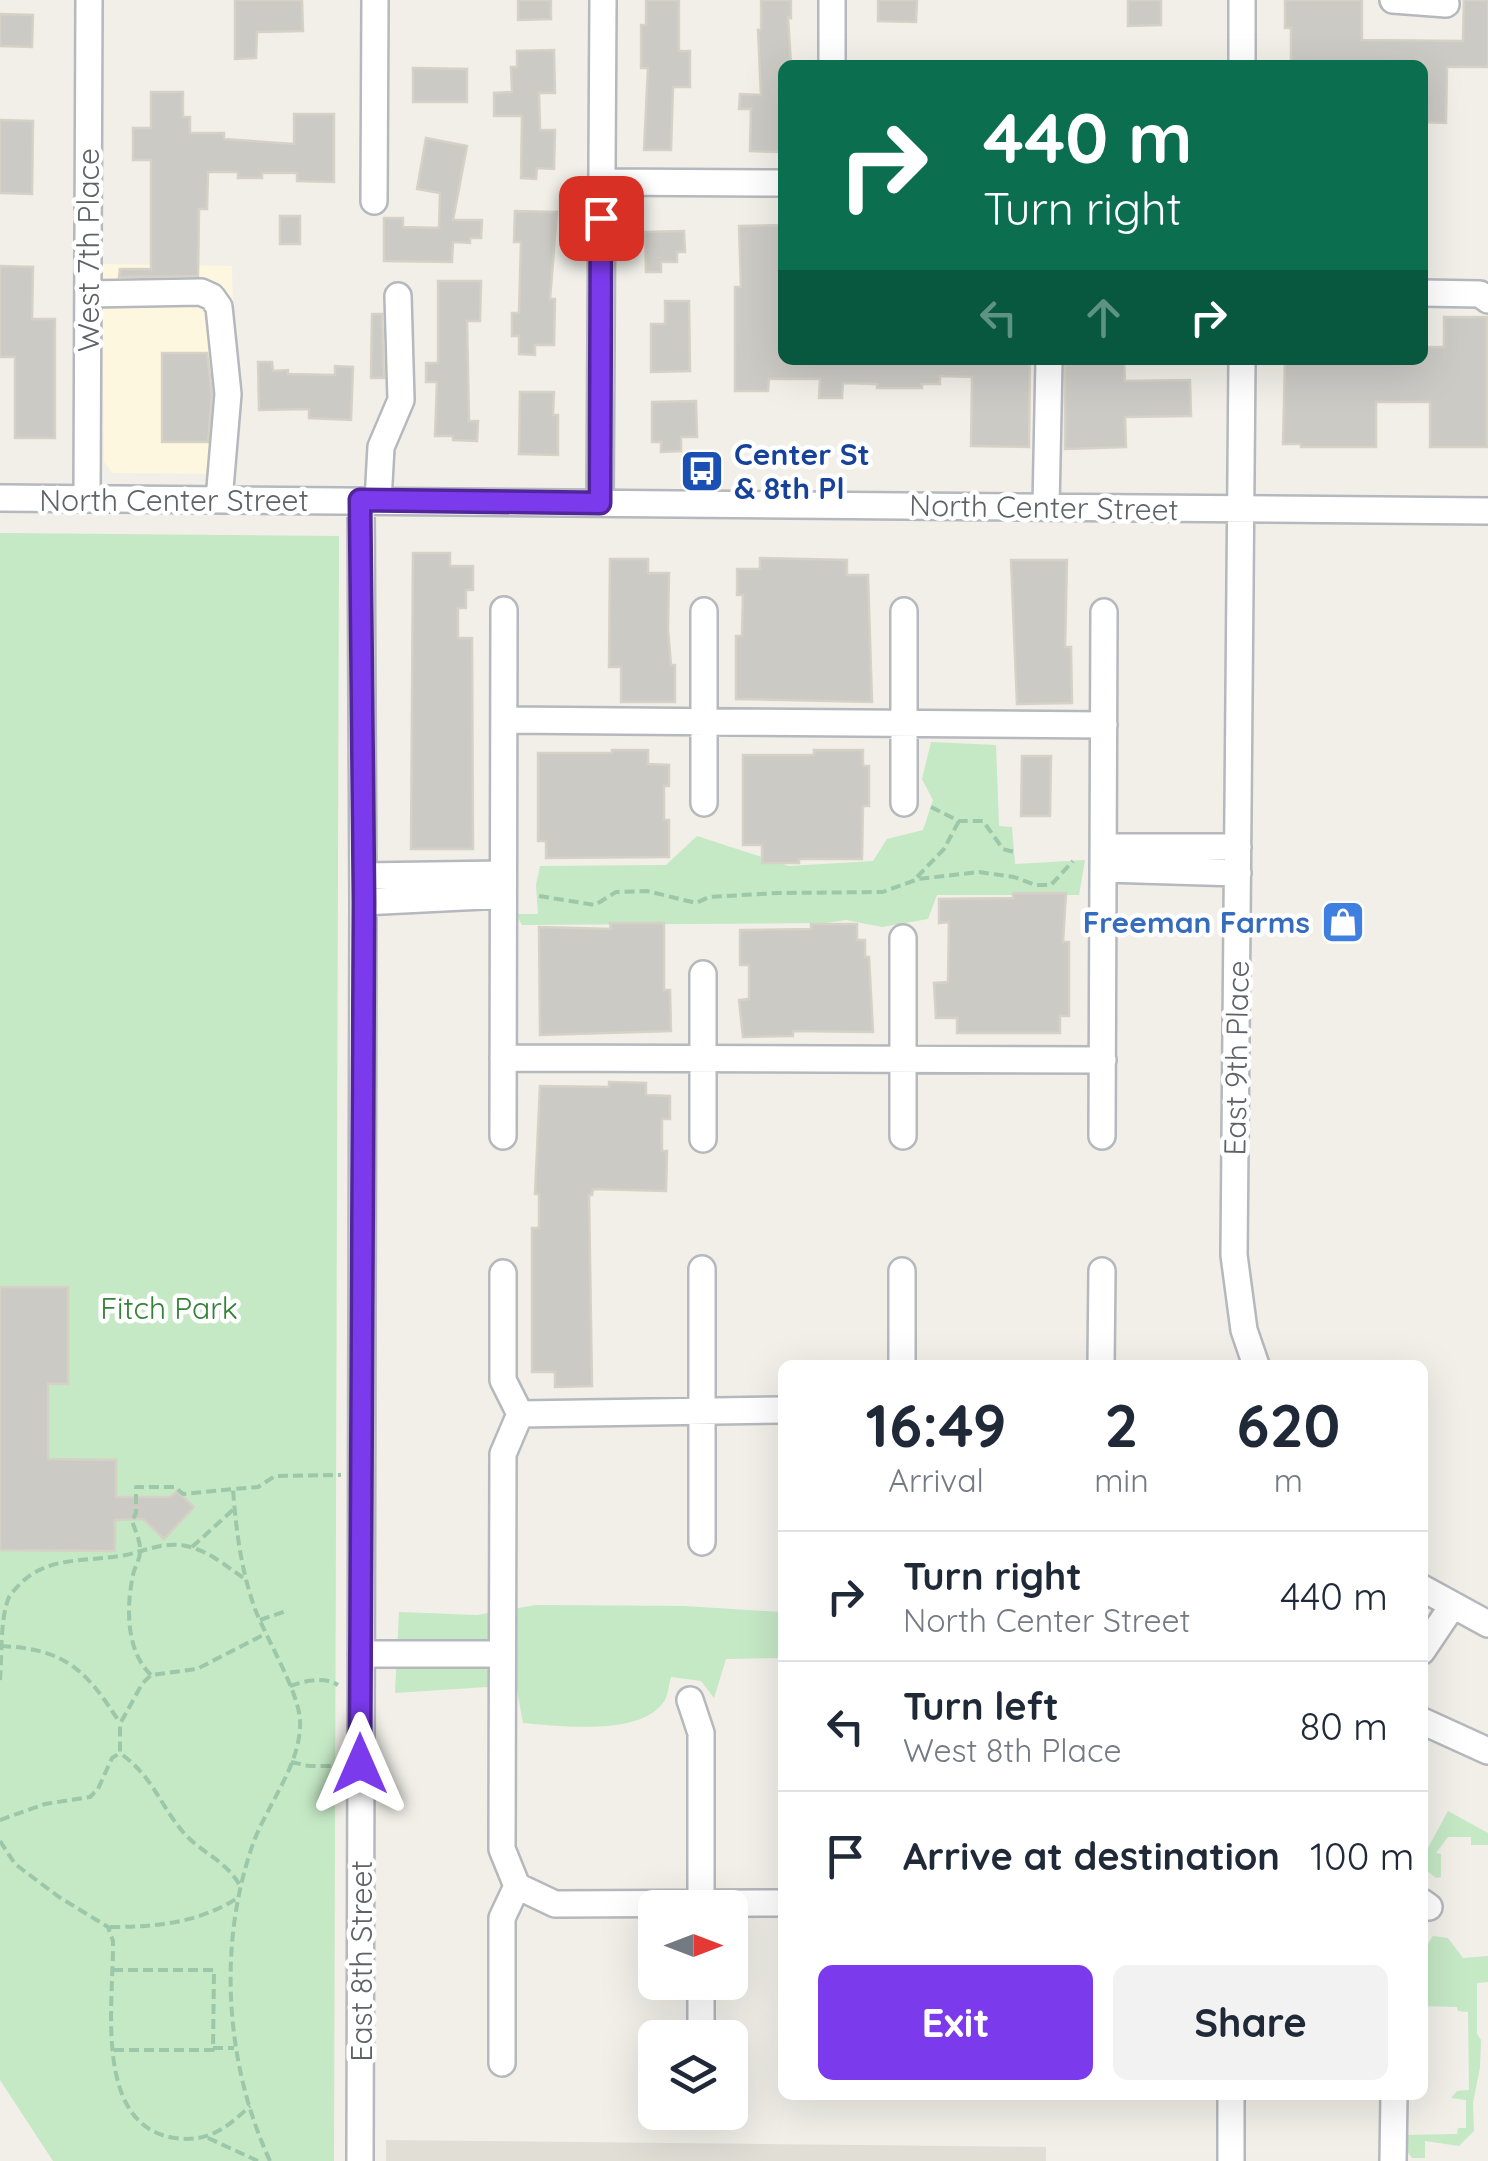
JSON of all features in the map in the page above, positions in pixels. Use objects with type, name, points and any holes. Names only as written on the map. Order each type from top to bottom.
[{"type":"street","name":"West 7th Place","points":[[88,499],[89,0]]},
{"type":"street","points":[[374,201],[375,0]]},
{"type":"street","points":[[600,503],[603,0]]},
{"type":"street","points":[[832,0],[832,60]]},
{"type":"street","points":[[1242,0],[1242,60]]},
{"type":"street","points":[[1393,0],[1446,4]]},
{"type":"street","points":[[601,182],[778,183]]},
{"type":"street","points":[[88,294],[202,292],[220,307],[228,394],[218,500]]},
{"type":"street","points":[[1428,293],[1480,294],[1488,300]]},
{"type":"street","name":"East 8th Street","points":[[360,2161],[369,500],[382,447],[401,400],[398,296]]},
{"type":"street","points":[[1046,507],[1049,365]]},
{"type":"street","name":"East 9th Place","points":[[1242,365],[1234,1255],[1244,1330],[1254,1360]]},
{"type":"street","name":"North Center Street","points":[[0,498],[1488,511]]},
{"type":"street","points":[[503,1136],[504,610]]},
{"type":"street","points":[[704,611],[704,804]]},
{"type":"street","points":[[904,611],[904,804]]},
{"type":"street","points":[[1102,1136],[1104,612]]},
{"type":"street","points":[[504,720],[1104,725]]},
{"type":"street","points":[[1105,858],[1238,847]]},
{"type":"street","points":[[1105,858],[1238,874]]},
{"type":"street","points":[[364,889],[503,885]]},
{"type":"street","points":[[902,1136],[903,938]]},
{"type":"street","points":[[703,974],[703,1139]]},
{"type":"street","points":[[503,1058],[1103,1060]]},
{"type":"street","points":[[702,1269],[702,1542]]},
{"type":"street","points":[[902,1270],[902,1360]]},
{"type":"street","points":[[1101,1360],[1102,1270]]},
{"type":"street","points":[[503,1274],[503,1380],[520,1414]]},
{"type":"street","points":[[520,1414],[778,1410]]},
{"type":"street","points":[[520,1414],[502,1454],[502,1850],[517,1886],[555,1904],[638,1905]]},
{"type":"street","points":[[1428,1626],[1435,1596],[1488,1624]]},
{"type":"street","points":[[360,1654],[502,1654]]},
{"type":"street","points":[[690,1700],[702,1733],[701,1890]]},
{"type":"street","points":[[1428,1724],[1488,1751]]},
{"type":"street","points":[[502,2063],[502,1918],[517,1886]]},
{"type":"street","points":[[748,1904],[778,1903]]},
{"type":"street","points":[[1230,2100],[1230,2161]]},
{"type":"street","points":[[1393,2161],[1394,2100]]},
{"type":"path","points":[[931,807],[959,821],[983,822],[1004,849],[1014,852]]},
{"type":"path","points":[[914,880],[944,849],[959,821]]},
{"type":"path","points":[[539,896],[595,905],[616,892],[648,891],[696,902],[709,897],[778,892],[883,892],[914,880],[979,872],[1051,885],[1073,861]]},
{"type":"path","points":[[151,1675],[135,1655],[132,1634],[133,1574],[141,1551],[132,1521],[136,1513],[136,1487],[176,1487],[183,1494],[258,1488],[275,1476],[361,1475]]},
{"type":"path","points":[[233,1489],[247,1580],[265,1634],[298,1706],[300,1725],[291,1762],[254,1840],[239,1897],[231,1975],[236,2048],[268,2161]]},
{"type":"path","points":[[192,1548],[234,1508]]},
{"type":"path","points":[[0,1680],[0,1624],[8,1599],[28,1576],[55,1562],[141,1551],[152,1545],[192,1548],[210,1555],[247,1580]]},
{"type":"path","points":[[260,1620],[286,1611]]},
{"type":"path","points":[[241,1888],[220,1860],[198,1847],[182,1830],[148,1777],[120,1753],[120,1724],[151,1675],[197,1669],[265,1634]]},
{"type":"path","points":[[1,1646],[28,1648],[70,1662],[91,1681],[120,1724]]},
{"type":"path","points":[[290,1686],[306,1680],[360,1684]]},
{"type":"path","points":[[0,1820],[45,1804],[90,1797],[98,1789],[112,1758],[120,1753]]},
{"type":"path","points":[[291,1762],[309,1766],[360,1764]]},
{"type":"path","points":[[0,1841],[15,1864],[36,1881],[108,1927],[174,1923],[208,1915],[239,1897]]},
{"type":"path","points":[[108,1927],[113,1941],[114,1970],[112,2050],[118,2090],[133,2114],[150,2129],[169,2138],[208,2138],[258,2161]]},
{"type":"path","points":[[114,1970],[214,1970],[214,2048]]},
{"type":"path","points":[[112,2050],[236,2048]]},
{"type":"path","points":[[208,2138],[250,2106]]},
{"type":"shaded area","points":[[102,264],[232,266],[237,474],[113,473],[104,462]]},
{"type":"shaded area","name":"Freeman Farms","points":[[1325,901],[1360,901],[1360,944],[1325,944]]},
{"type":"shaded area","points":[[386,2140],[1046,2147],[1046,2161],[386,2161]]},
{"type":"green space","name":"Fitch Park","points":[[0,533],[339,536],[334,2161],[53,2161],[0,2080]]},
{"type":"green space","points":[[931,742],[996,745],[999,826],[1012,827],[1015,864],[1085,860],[1079,895],[937,895],[928,919],[882,927],[846,920],[522,925],[516,914],[538,914],[536,885],[540,866],[666,865],[697,836],[789,866],[873,861],[887,839],[923,830],[933,800],[922,779]]},
{"type":"green space","points":[[536,1605],[684,1606],[778,1612],[778,1658],[726,1659],[714,1698],[701,1681],[671,1677],[665,1700],[654,1712],[639,1720],[600,1726],[523,1723],[516,1685],[395,1693],[399,1612],[477,1615]]},
{"type":"green space","points":[[1448,1811],[1488,1833],[1488,1845],[1471,1845],[1471,1837],[1448,1837],[1436,1853],[1441,1854],[1441,1877],[1428,1872],[1428,1848]]},
{"type":"green space","points":[[1433,1936],[1448,1938],[1463,1958],[1488,1956],[1488,1982],[1477,1983],[1477,2034],[1481,2040],[1473,2103],[1474,2131],[1459,2146],[1425,2141],[1425,2158],[1412,2158],[1403,2146],[1403,2135],[1457,2134],[1458,2128],[1466,2128],[1466,2100],[1451,2098],[1457,2091],[1469,2090],[1468,2012],[1458,2011],[1457,2007],[1428,2006],[1428,1944]]},
{"type":"building","points":[[235,0],[302,0],[303,31],[257,32],[256,58],[235,59]]},
{"type":"building","points":[[518,0],[551,0],[551,19],[518,20]]},
{"type":"building","points":[[646,0],[679,0],[679,51],[690,51],[690,87],[673,87],[671,150],[644,150],[648,68],[641,68],[641,25],[646,25]]},
{"type":"building","points":[[761,0],[791,0],[791,60],[778,60],[778,152],[750,151],[751,109],[739,109],[740,94],[761,95]]},
{"type":"building","points":[[878,0],[917,0],[916,22],[878,21]]},
{"type":"building","points":[[1128,0],[1161,0],[1161,25],[1128,26]]},
{"type":"building","points":[[1285,0],[1362,0],[1362,40],[1463,41],[1464,0],[1488,0],[1488,67],[1447,67],[1446,123],[1428,122],[1428,60],[1291,60],[1291,28],[1285,28]]},
{"type":"building","points":[[0,14],[33,15],[32,47],[0,46]]},
{"type":"building","points":[[554,50],[555,93],[539,93],[540,130],[555,130],[554,169],[537,168],[536,179],[521,178],[522,116],[494,116],[494,93],[512,92],[511,67],[517,67],[517,51]]},
{"type":"building","points":[[413,68],[467,69],[467,102],[413,102]]},
{"type":"building","points":[[151,92],[183,92],[183,117],[190,117],[190,133],[224,133],[224,139],[294,144],[294,114],[334,114],[334,182],[297,181],[297,173],[238,178],[238,172],[208,172],[207,209],[199,209],[198,276],[119,277],[120,269],[151,269],[151,160],[133,160],[133,128],[151,128]]},
{"type":"building","points":[[0,120],[33,121],[32,194],[0,193]]},
{"type":"building","points":[[426,138],[467,146],[453,220],[482,220],[481,238],[470,238],[470,243],[453,242],[452,262],[384,261],[384,218],[403,218],[403,227],[439,228],[440,193],[417,189]]},
{"type":"building","points":[[515,211],[557,212],[550,299],[555,299],[554,345],[535,345],[535,355],[519,354],[519,336],[512,336],[512,313],[519,313],[521,242],[514,242]]},
{"type":"building","points":[[280,216],[300,216],[300,244],[280,244]]},
{"type":"building","points":[[778,225],[778,365],[1030,365],[1029,447],[971,446],[972,377],[940,376],[940,384],[922,384],[922,388],[843,383],[842,398],[819,398],[820,379],[769,379],[768,391],[735,391],[735,287],[741,287],[739,226]]},
{"type":"building","points":[[684,231],[685,252],[677,252],[677,262],[661,262],[661,272],[646,272],[645,232]]},
{"type":"building","points":[[0,266],[33,267],[32,319],[55,319],[55,438],[15,438],[15,357],[0,357]]},
{"type":"building","points":[[438,281],[481,281],[480,321],[467,321],[469,421],[478,421],[477,441],[435,436],[437,382],[426,382],[426,363],[438,363]]},
{"type":"building","points":[[665,301],[689,301],[690,371],[651,372],[651,324],[665,324]]},
{"type":"building","points":[[372,314],[382,314],[384,378],[371,378]]},
{"type":"building","points":[[1444,317],[1487,317],[1487,447],[1430,447],[1430,402],[1376,402],[1376,447],[1283,444],[1285,365],[1428,365],[1428,347],[1444,347]]},
{"type":"building","points":[[162,353],[207,353],[212,394],[208,442],[162,442]]},
{"type":"building","points":[[258,362],[272,362],[273,371],[288,370],[288,374],[335,375],[335,366],[353,367],[351,420],[309,418],[309,409],[259,410]]},
{"type":"building","points":[[1065,365],[1124,365],[1125,381],[1190,380],[1191,416],[1125,417],[1126,447],[1065,449]]},
{"type":"building","points":[[520,392],[554,392],[558,455],[519,454]]},
{"type":"building","points":[[696,401],[697,437],[681,437],[681,451],[661,452],[661,442],[652,442],[652,402]]},
{"type":"building","points":[[413,553],[450,553],[450,566],[473,566],[473,590],[466,590],[466,608],[458,608],[458,638],[472,638],[473,849],[411,849]]},
{"type":"building","points":[[760,558],[847,560],[847,575],[868,575],[872,702],[736,699],[736,636],[742,636],[743,595],[737,595],[737,569],[760,569]]},
{"type":"building","points":[[610,559],[648,559],[648,573],[669,573],[668,630],[671,665],[675,665],[675,702],[621,702],[621,667],[609,667]]},
{"type":"building","points":[[1011,560],[1067,560],[1065,647],[1071,647],[1072,703],[1017,704]]},
{"type":"building","points":[[648,750],[648,764],[669,765],[669,786],[664,786],[664,820],[669,820],[669,857],[546,858],[546,841],[538,841],[538,753]]},
{"type":"building","points":[[814,750],[863,750],[863,766],[869,766],[869,806],[863,806],[862,859],[762,863],[762,845],[743,845],[743,755],[814,755]]},
{"type":"building","points":[[1022,756],[1051,756],[1050,816],[1021,816]]},
{"type":"building","points":[[1013,893],[1066,893],[1063,942],[1069,942],[1069,1016],[1060,1016],[1060,1033],[957,1033],[957,1018],[936,1018],[934,983],[948,982],[949,922],[939,923],[939,899],[1013,898]]},
{"type":"building","points":[[610,923],[664,923],[664,990],[670,990],[671,1031],[540,1035],[539,927],[611,929]]},
{"type":"building","points":[[811,924],[857,924],[857,940],[865,940],[865,957],[869,957],[873,1032],[793,1031],[793,1036],[743,1037],[739,1000],[749,999],[749,965],[740,965],[740,930],[811,929]]},
{"type":"building","points":[[609,1082],[646,1083],[646,1095],[670,1096],[670,1119],[662,1119],[662,1151],[667,1151],[666,1191],[593,1189],[589,1195],[592,1386],[555,1387],[555,1372],[532,1372],[532,1228],[539,1228],[539,1194],[535,1194],[540,1086],[609,1087]]},
{"type":"building","points":[[0,1287],[68,1287],[68,1384],[48,1384],[48,1459],[116,1460],[116,1497],[170,1497],[177,1491],[194,1507],[164,1539],[143,1519],[115,1520],[115,1551],[0,1550]]},
{"type":"place","name":"Center St & 8th Pl","points":[[702,471]]},
{"type":"place","name":"Freeman Farms","points":[[1343,922]]},
{"type":"route","points":[[360,1764],[364,902],[360,500],[600,503],[601,218]]}]
